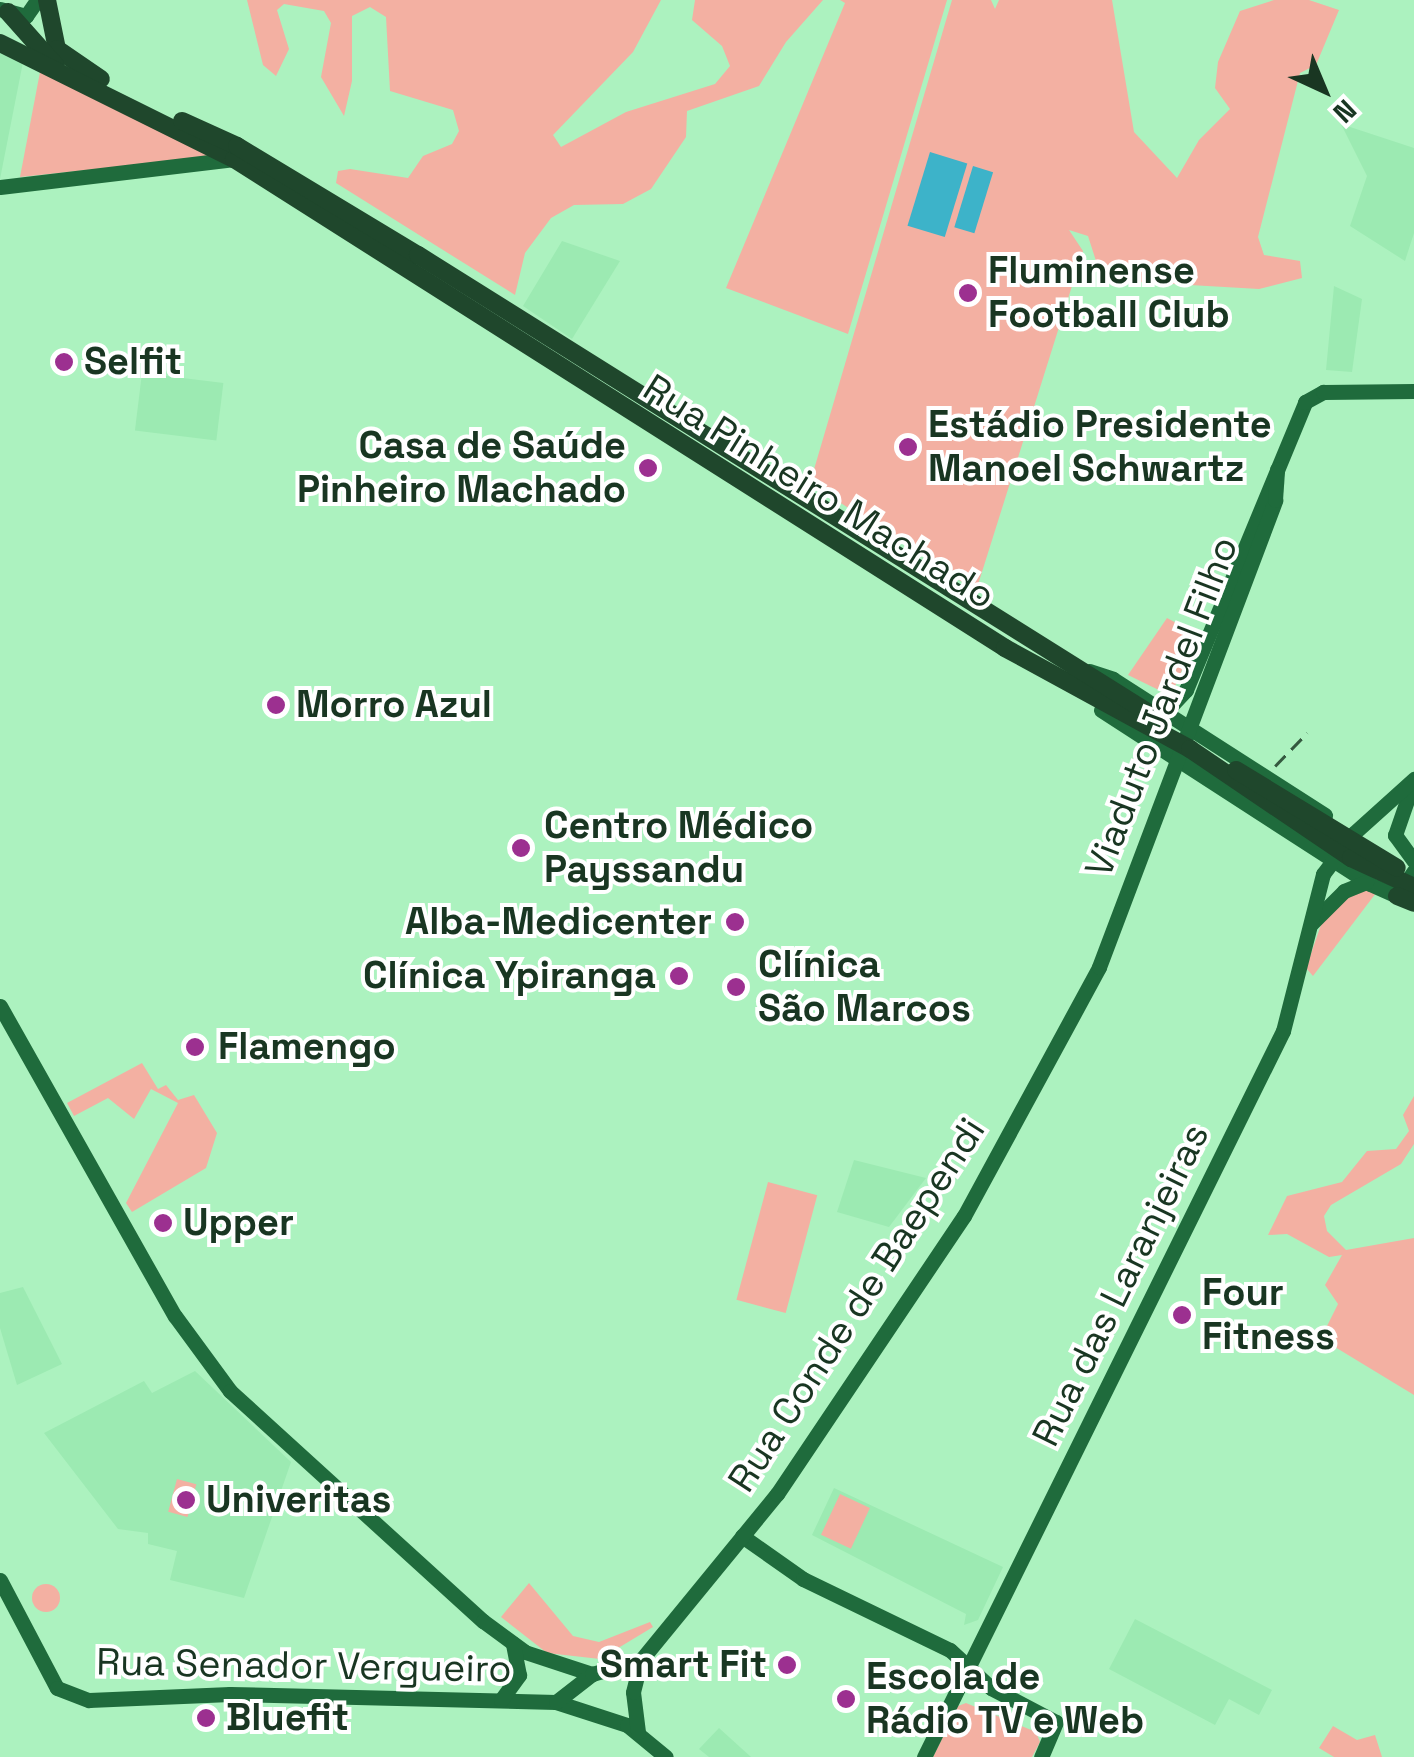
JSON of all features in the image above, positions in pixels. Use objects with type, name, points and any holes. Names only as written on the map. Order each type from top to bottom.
[{"type":"main road","points":[[47,0],[52,40],[69,62],[236,153]]},
{"type":"main road","points":[[4,10],[62,73]]},
{"type":"main road","points":[[0,42],[236,153]]},
{"type":"main road","name":"Rua Pinheiro Machado","points":[[236,153],[1004,648],[1081,678]]},
{"type":"main road","points":[[1081,678],[1348,843],[1414,873]]},
{"type":"main road","points":[[1106,694],[1408,896]]},
{"type":"street","points":[[4,10],[29,14],[38,0]]},
{"type":"street","points":[[0,188],[236,153]]},
{"type":"street","points":[[1155,705],[1172,706],[1186,690],[1241,568],[1299,409],[1314,394],[1414,390]]},
{"type":"street","name":"Viaduto Jardel Filho","points":[[1100,964],[1241,568]]},
{"type":"street","name":"Rua Pinheiro Machado","points":[[1081,678],[1155,705],[1354,832]]},
{"type":"street","name":"Rua Pinheiro Machado","points":[[1081,678],[1096,707],[1366,882],[1408,896]]},
{"type":"street","points":[[1414,780],[1395,835],[1414,861]]},
{"type":"street","name":"Rua das Laranjeiras","points":[[924,1757],[960,1685],[975,1665],[1283,1031],[1331,859],[1354,832],[1414,780]]},
{"type":"street","points":[[1302,842],[1316,837],[1323,813]]},
{"type":"street","points":[[1408,896],[1414,873]]},
{"type":"street","points":[[1310,926],[1334,899],[1366,882]]},
{"type":"street","name":"Rua Conde de Baependi","points":[[641,1660],[804,1456],[964,1216],[1100,964]]},
{"type":"street","points":[[0,1006],[59,1118],[211,1369],[363,1518],[514,1644],[592,1674]]},
{"type":"street","points":[[742,1536],[803,1579],[950,1650],[1056,1722],[1040,1757]]},
{"type":"street","name":"Rua Senador Vergueiro","points":[[0,1580],[57,1688],[89,1700],[230,1694],[556,1702],[638,1732]]},
{"type":"street","points":[[501,1700],[519,1675],[514,1644]]},
{"type":"street","points":[[950,1650],[960,1685]]},
{"type":"street","points":[[556,1702],[592,1674],[641,1660],[633,1692],[638,1732],[666,1757]]},
{"type":"shaded area","points":[[247,0],[661,0],[633,52],[553,135],[561,147],[626,112],[715,84],[730,66],[722,46],[692,20],[695,0],[823,0],[786,42],[759,86],[687,111],[686,137],[651,189],[623,204],[574,205],[551,218],[525,253],[515,295],[336,183],[338,171],[350,169],[408,178],[423,156],[452,144],[459,131],[453,110],[390,91],[386,17],[370,7],[352,16],[352,81],[344,116],[321,77],[331,23],[324,11],[284,4],[277,10],[289,49],[276,76],[263,65]]},
{"type":"shaded area","points":[[840,0],[947,0],[848,334],[726,288],[845,3]]},
{"type":"shaded area","points":[[952,0],[991,0],[995,9],[999,0],[1112,0],[1134,132],[1177,178],[1199,140],[1230,109],[1215,88],[1218,62],[1240,11],[1274,0],[1309,0],[1339,10],[1316,65],[1300,73],[1258,237],[1264,255],[1300,261],[1302,278],[1259,289],[1121,281],[1097,264],[1088,236],[1069,230],[1083,251],[976,591],[810,483]]},
{"type":"shaded area","points":[[0,49],[23,62],[0,179]]},
{"type":"shaded area","points":[[40,72],[213,157],[20,177]]},
{"type":"shaded area","points":[[1341,124],[1414,148],[1414,233],[1405,261],[1350,226],[1367,176]]},
{"type":"shaded area","points":[[562,241],[620,261],[572,339],[523,306]]},
{"type":"shaded area","points":[[1334,286],[1362,299],[1352,372],[1326,370]]},
{"type":"shaded area","points":[[142,373],[223,383],[216,441],[135,431]]},
{"type":"shaded area","points":[[1167,618],[1197,634],[1171,696],[1128,675]]},
{"type":"shaded area","points":[[1363,889],[1376,893],[1313,976],[1306,968],[1322,922],[1339,902]]},
{"type":"shaded area","points":[[142,1063],[158,1089],[166,1085],[178,1100],[194,1095],[217,1133],[206,1168],[132,1212],[126,1203],[178,1103],[151,1089],[134,1119],[108,1098],[74,1116],[67,1103]]},
{"type":"shaded area","points":[[1414,1096],[1414,1144],[1401,1164],[1331,1205],[1324,1216],[1327,1231],[1346,1250],[1414,1238],[1414,1395],[1330,1344],[1325,1330],[1338,1304],[1325,1285],[1342,1255],[1329,1257],[1287,1234],[1268,1235],[1287,1196],[1342,1182],[1367,1151],[1396,1149],[1409,1131],[1403,1115]]},
{"type":"shaded area","points":[[854,1160],[926,1178],[889,1227],[837,1212]]},
{"type":"shaded area","points":[[768,1182],[817,1195],[786,1313],[736,1300]]},
{"type":"shaded area","points":[[23,1287],[62,1364],[17,1385],[0,1328],[0,1293]]},
{"type":"shaded area","name":"Univeritas","points":[[195,1371],[291,1462],[244,1598],[170,1580],[177,1551],[148,1544],[148,1533],[118,1529],[44,1433],[144,1381],[152,1393]]},
{"type":"shaded area","points":[[177,1479],[196,1484],[188,1517],[168,1512]]},
{"type":"shaded area","points":[[834,1488],[1003,1567],[978,1620],[964,1625],[966,1614],[812,1535]]},
{"type":"shaded area","points":[[840,1494],[870,1508],[851,1549],[821,1535]]},
{"type":"shaded area","points":[[529,1583],[573,1636],[599,1642],[650,1622],[653,1627],[600,1659],[547,1653],[501,1617]]},
{"type":"shaded area","points":[[46,1584],[56,1588],[60,1598],[56,1608],[46,1612],[36,1608],[32,1598],[36,1588]]},
{"type":"shaded area","points":[[1135,1619],[1272,1690],[1259,1715],[1229,1699],[1215,1725],[1109,1669]]},
{"type":"shaded area","points":[[966,1703],[1036,1732],[1040,1742],[1032,1757],[933,1757],[958,1706]]},
{"type":"shaded area","points":[[1333,1726],[1357,1740],[1375,1735],[1382,1757],[1334,1757],[1319,1748]]},
{"type":"shaded area","points":[[719,1728],[751,1757],[709,1757],[699,1749]]},
{"type":"water","points":[[930,152],[967,163],[945,237],[907,226]]},
{"type":"water","points":[[973,166],[993,172],[974,233],[954,227]]},
{"type":"railway","points":[[1275,766],[1307,733]]},
{"type":"place","name":"Fluminense Football Club","points":[[968,293]]},
{"type":"place","name":"Selfit","points":[[64,362]]},
{"type":"place","name":"Estádio Presidente Manoel Schwartz","points":[[908,447]]},
{"type":"place","name":"Casa de Saúde Pinheiro Machado","points":[[648,468]]},
{"type":"place","name":"Morro Azul","points":[[276,705]]},
{"type":"place","name":"Centro Médico Payssandu","points":[[521,848]]},
{"type":"place","name":"Alba-Medicenter","points":[[735,922]]},
{"type":"place","name":"Clínica Ypiranga","points":[[679,976]]},
{"type":"place","name":"Clínica São Marcos","points":[[736,987]]},
{"type":"place","name":"Flamengo","points":[[195,1047]]},
{"type":"place","name":"Upper","points":[[163,1223]]},
{"type":"place","name":"Four Fitness","points":[[1182,1315]]},
{"type":"place","name":"Univeritas","points":[[186,1500]]},
{"type":"place","name":"Smart Fit","points":[[787,1665]]},
{"type":"place","name":"Escola de Rádio TV e Web","points":[[846,1699]]},
{"type":"place","name":"Bluefit","points":[[206,1718]]}]
